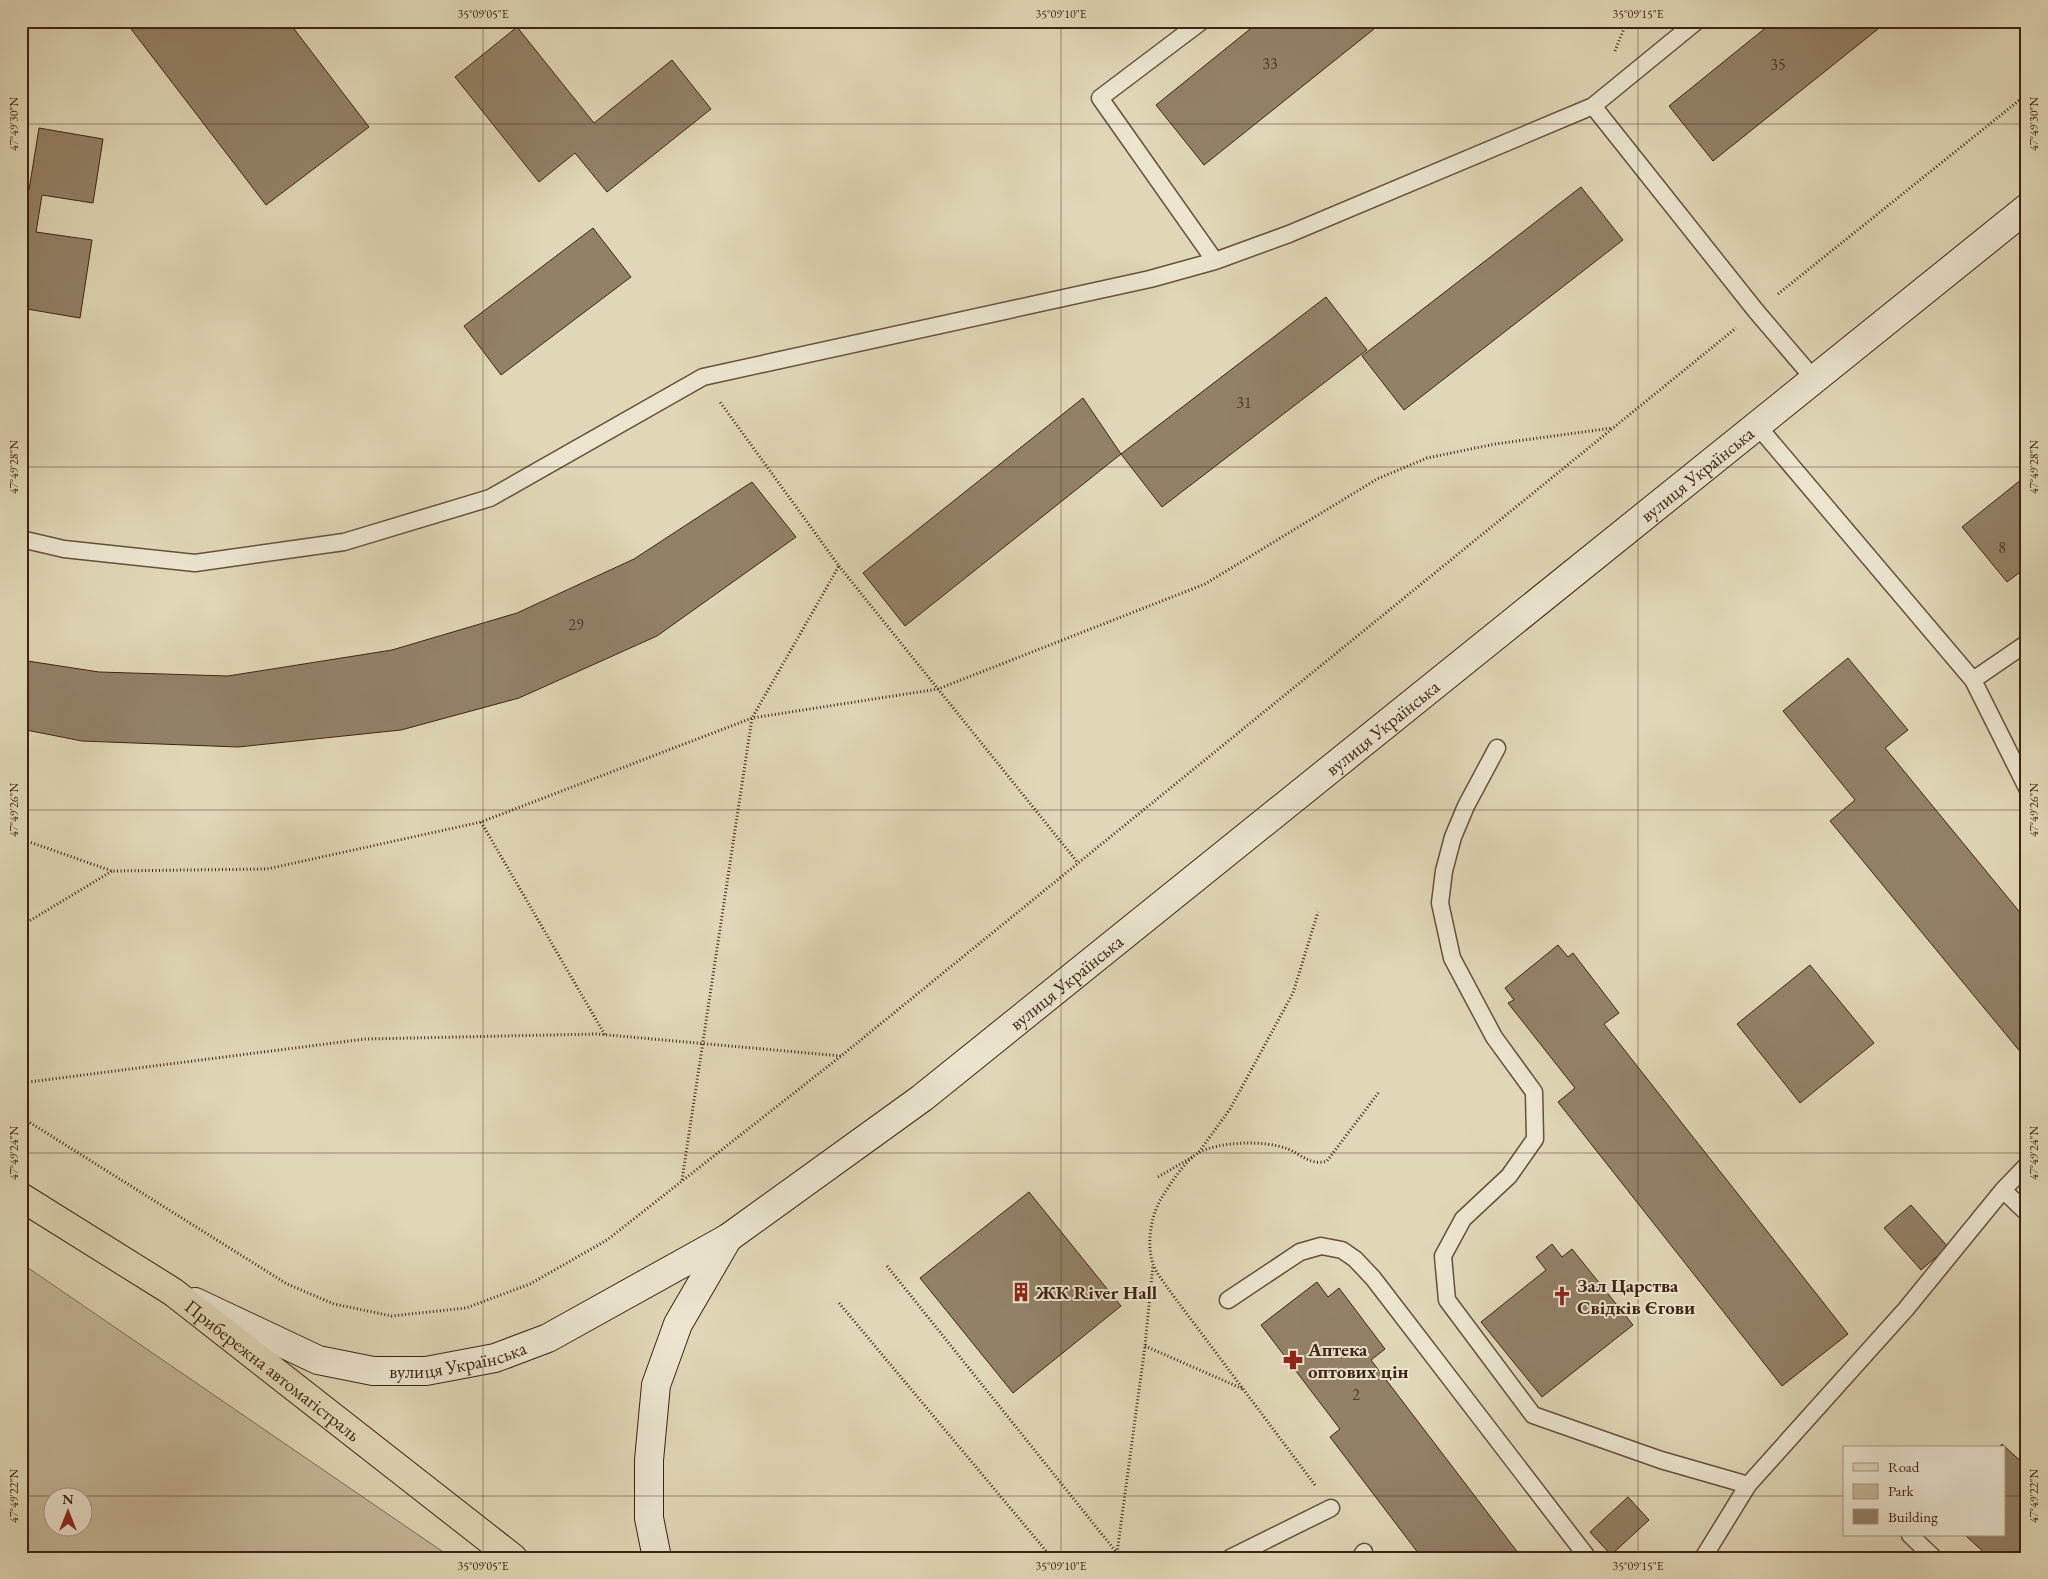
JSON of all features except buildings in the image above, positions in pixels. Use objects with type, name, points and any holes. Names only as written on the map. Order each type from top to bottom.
[{"type":"main road","name":"вулиця Українська","points":[[173,1292],[318,1360],[373,1371],[426,1371],[495,1358],[548,1338],[728,1238],[922,1098],[1756,424],[2027,208]]},
{"type":"main road","name":"Прибережна автомагістраль","points":[[21,1197],[173,1292],[513,1558]]},
{"type":"main road","points":[[21,1215],[61,1222]]},
{"type":"main road","name":"вулиця Українська","points":[[657,1558],[649,1518],[649,1460],[656,1385],[678,1324],[728,1238]]},
{"type":"lane","points":[[1202,21],[1100,98],[1215,261]]},
{"type":"lane","points":[[21,539],[64,549],[195,563],[344,542],[490,498],[703,378],[1140,282],[1215,261],[1289,234],[1593,106],[1697,21]]},
{"type":"lane","points":[[1593,106],[1756,311],[1814,379]]},
{"type":"lane","points":[[1756,424],[1974,680],[2027,788]]},
{"type":"lane","points":[[1974,680],[2027,643]]},
{"type":"lane","points":[[1497,748],[1466,806],[1453,837],[1444,871],[1440,903],[1452,958],[1494,1037],[1534,1092],[1535,1139],[1509,1176],[1463,1220],[1443,1256],[1447,1300],[1533,1414],[1661,1460],[1748,1485]]},
{"type":"lane","points":[[1703,1558],[1748,1485],[1906,1309],[2003,1190],[2027,1165]]},
{"type":"lane","points":[[2003,1190],[2027,1213]]},
{"type":"lane","points":[[1228,1300],[1300,1252],[1321,1246],[1342,1250],[1355,1259],[1373,1278],[1588,1558]]},
{"type":"lane","points":[[1230,1558],[1331,1508]]},
{"type":"lane","points":[[1911,1536],[1934,1558]]},
{"type":"path","points":[[21,1117],[287,1284],[334,1304],[392,1316],[466,1308],[530,1284],[607,1240],[841,1056],[1756,311],[2027,94]]},
{"type":"path","points":[[703,378],[838,566],[1078,863]]},
{"type":"path","points":[[21,839],[112,871],[267,870],[481,822],[752,718],[938,689],[1205,584],[1377,479],[1427,458],[1494,444],[1613,428]]},
{"type":"path","points":[[682,1181],[752,718],[838,566]]},
{"type":"path","points":[[481,822],[605,1035]]},
{"type":"path","points":[[21,926],[112,871]]},
{"type":"path","points":[[1158,1177],[1198,1153],[1213,1135],[1230,1109],[1293,993],[1318,912]]},
{"type":"path","points":[[21,1084],[365,1039],[605,1035],[841,1056]]},
{"type":"path","points":[[1118,1554],[1145,1346],[1153,1264]]},
{"type":"path","points":[[887,1266],[1121,1558]]},
{"type":"path","points":[[839,1303],[1052,1558]]},
{"type":"path","points":[[1145,1346],[1244,1390]]},
{"type":"green space","points":[[21,1263],[452,1558],[21,1558]]},
{"type":"place","name":"ЖК River Hall","points":[[1021,1292]]},
{"type":"place","name":"Зал Царства Свідків Єгови","points":[[1562,1296]]},
{"type":"place","name":"Аптека оптових цін","points":[[1293,1360]]}]
